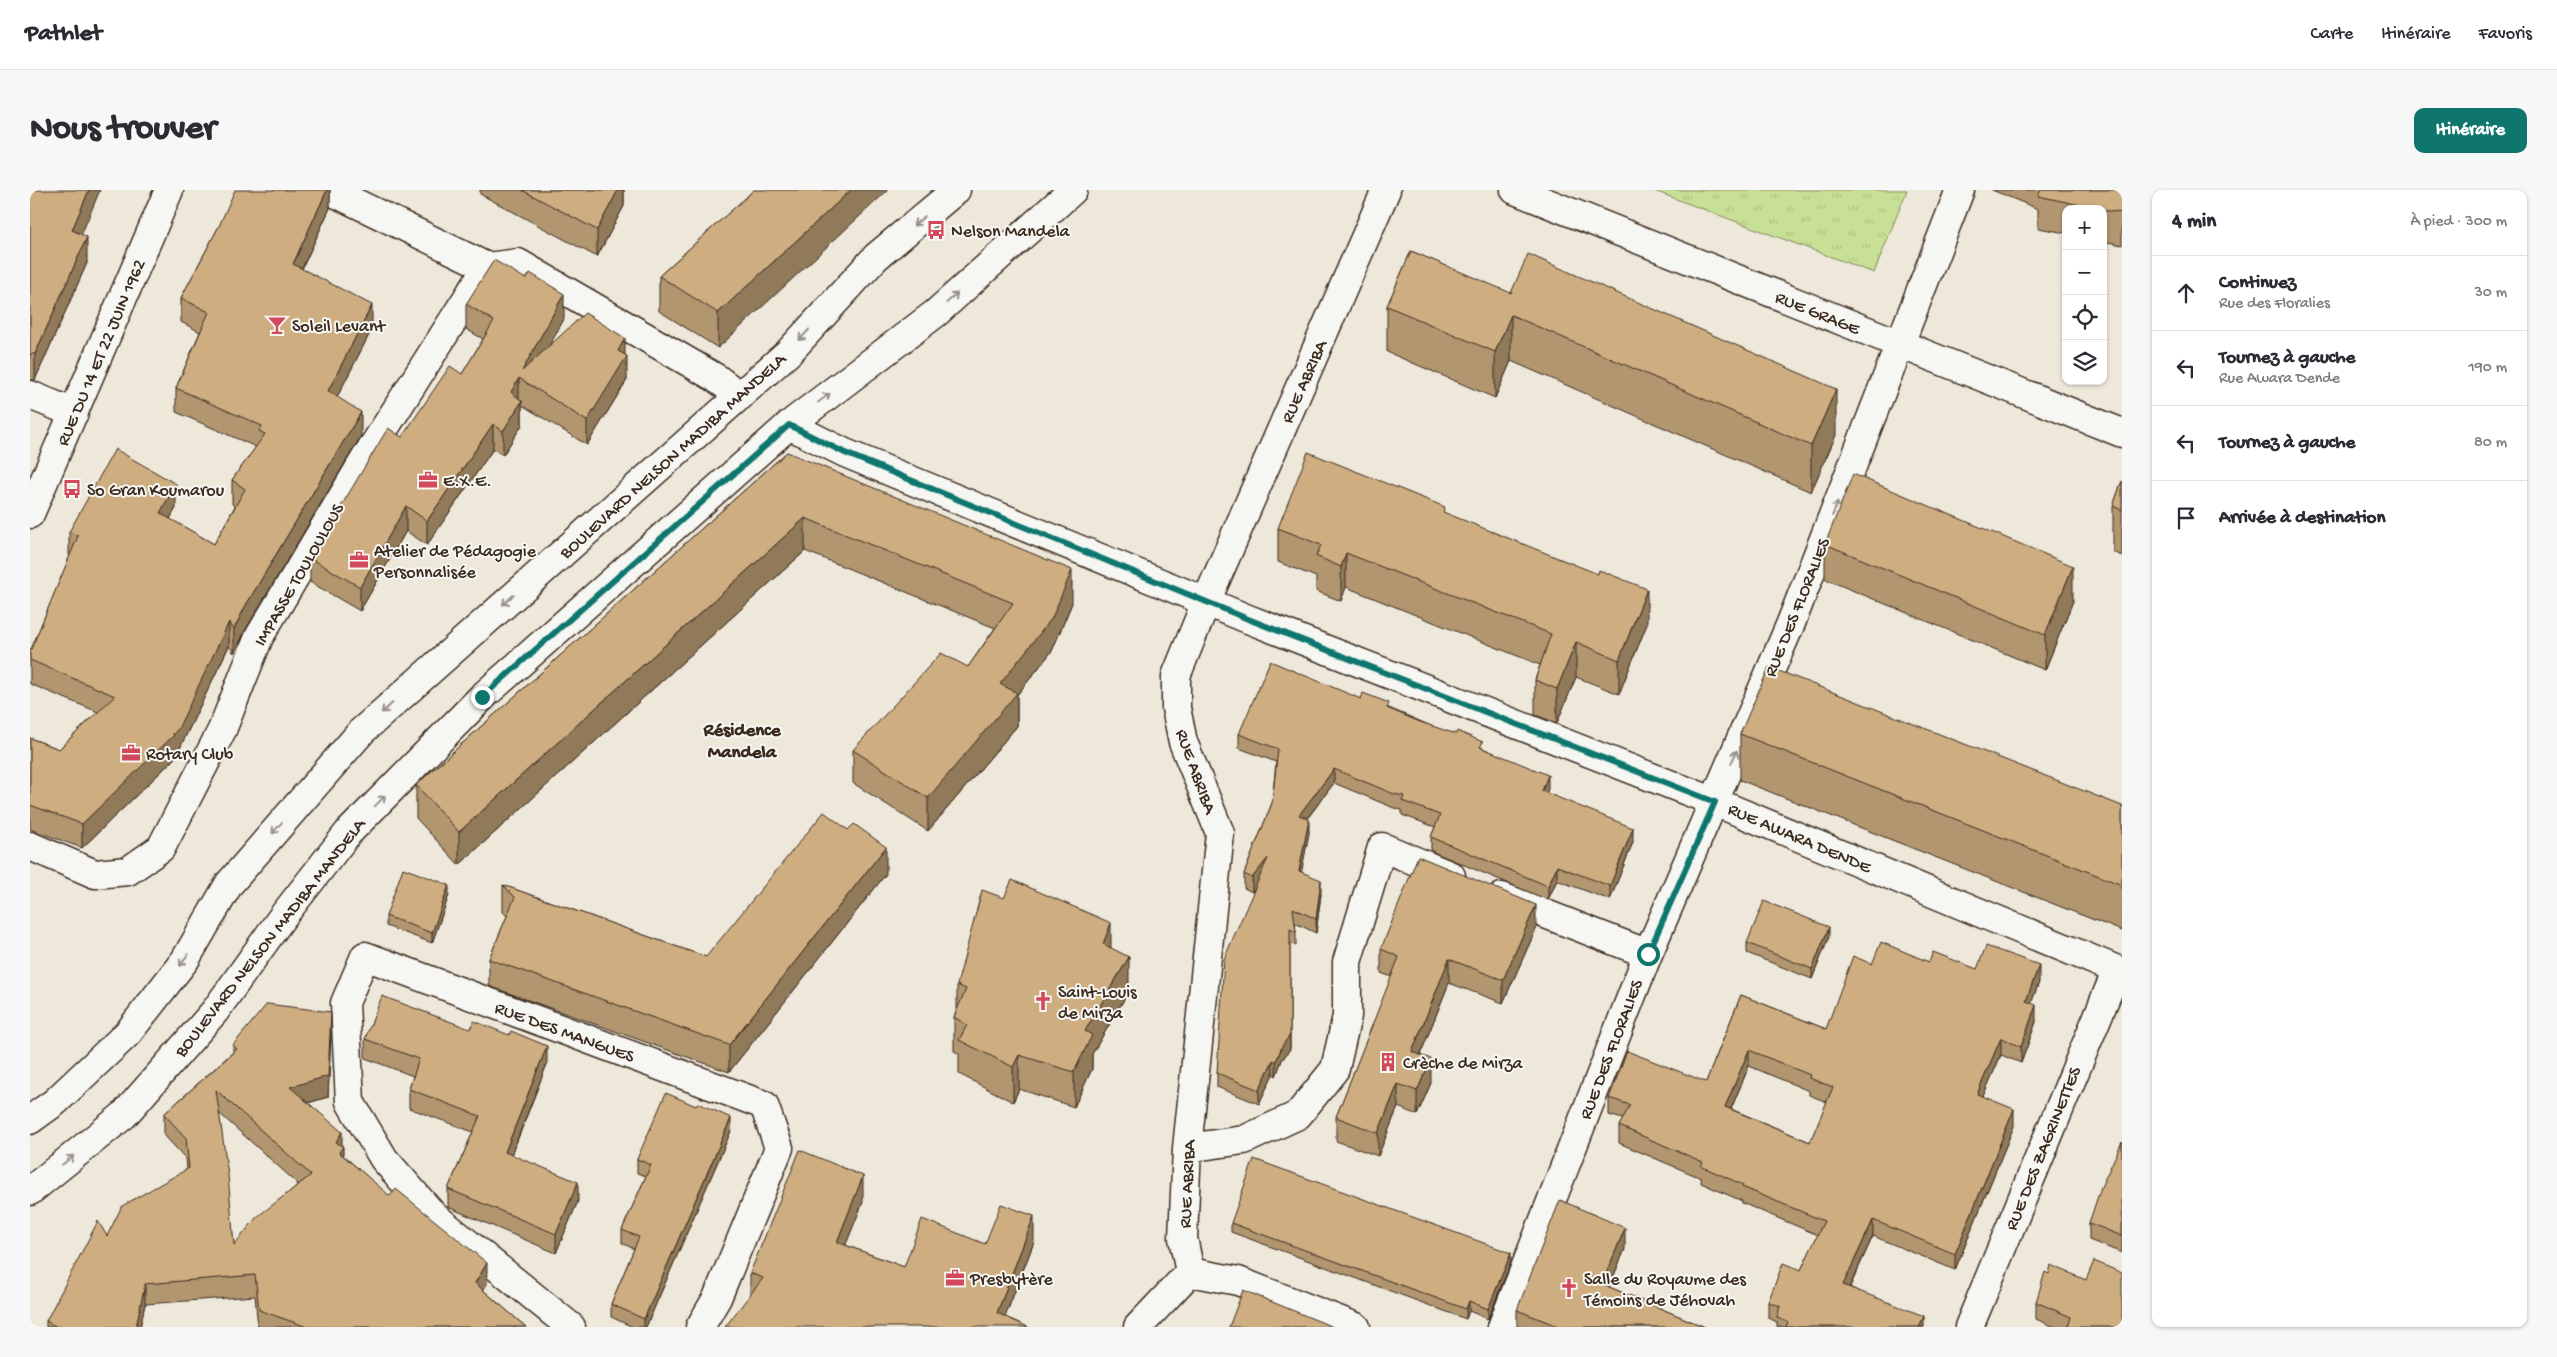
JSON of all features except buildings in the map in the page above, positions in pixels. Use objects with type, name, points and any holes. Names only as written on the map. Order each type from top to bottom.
[{"type":"street","name":"RUE DU 14 ET 22 JUIN 1962","points":[[30,514],[169,190]]},
{"type":"street","points":[[329,190],[487,267],[518,263],[716,378],[740,396]]},
{"type":"street","name":"BOULEVARD NELSON MADIBA MANDELA","points":[[30,1120],[55,1102],[128,1033],[185,960],[229,884],[362,731],[789,352],[876,257],[956,190]]},
{"type":"street","name":"BOULEVARD NELSON MADIBA MANDELA","points":[[30,1191],[124,1115],[215,1011],[283,916],[348,833],[482,697],[789,425],[936,313],[1072,190]]},
{"type":"street","name":"RUE ABRIBA","points":[[1190,1272],[1183,1238],[1187,1148],[1220,833],[1183,742],[1176,708],[1176,676],[1206,602],[1386,190]]},
{"type":"street","name":"RUE GRAGE","points":[[1515,190],[2122,433]]},
{"type":"street","name":"RUE DES FLORALIES","points":[[1502,1327],[1648,954],[1791,623],[1901,346],[1960,190]]},
{"type":"street","name":"IMPASSE TOULOULOUS","points":[[30,846],[95,874],[128,871],[162,848],[222,730],[259,637],[365,459],[487,267]]},
{"type":"street","points":[[30,395],[74,413]]},
{"type":"street","name":"RUE AWARA DENDE","points":[[789,425],[845,453],[1206,602],[1715,802],[2119,971]]},
{"type":"street","points":[[1187,1148],[1244,1140],[1298,1115],[1335,1069],[1347,1016],[1347,962],[1382,847],[1541,914],[1648,954]]},
{"type":"street","name":"RUE DES MANGUES","points":[[571,1327],[434,1216],[384,1159],[350,1102],[345,1003],[365,956],[764,1105],[779,1148],[717,1298],[700,1327]]},
{"type":"street","name":"RUE DES ZAGRINETTES","points":[[1969,1327],[2119,971]]},
{"type":"street","points":[[1138,1327],[1190,1272],[1238,1281],[1356,1327]]},
{"type":"green space","points":[[1652,190],[1907,190],[1874,273]]},
{"type":"place","name":"Nelson Mandela","points":[[936,230]]},
{"type":"place","name":"Soleil Levant","points":[[277,325]]},
{"type":"place","name":"E.X.E.","points":[[428,480]]},
{"type":"place","name":"So Gran Koumarou","points":[[72,489]]},
{"type":"place","name":"Atelier de Pédagogie Personnalisée","points":[[359,560]]},
{"type":"place","name":"Rotary Club","points":[[131,753]]},
{"type":"place","name":"Saint-Louis de Mirza","points":[[1043,1001]]},
{"type":"place","name":"Crèche de Mirza","points":[[1388,1062]]},
{"type":"place","name":"Presbytère","points":[[955,1278]]},
{"type":"place","name":"Salle du Royaume des Témoins de Jéhovah","points":[[1569,1288]]},
{"type":"district","name":"Résidence Mandela","points":[[742,739]]},
{"type":"route","points":[[482,697],[789,425],[845,453],[1248,619],[1715,802],[1648,954]]}]
